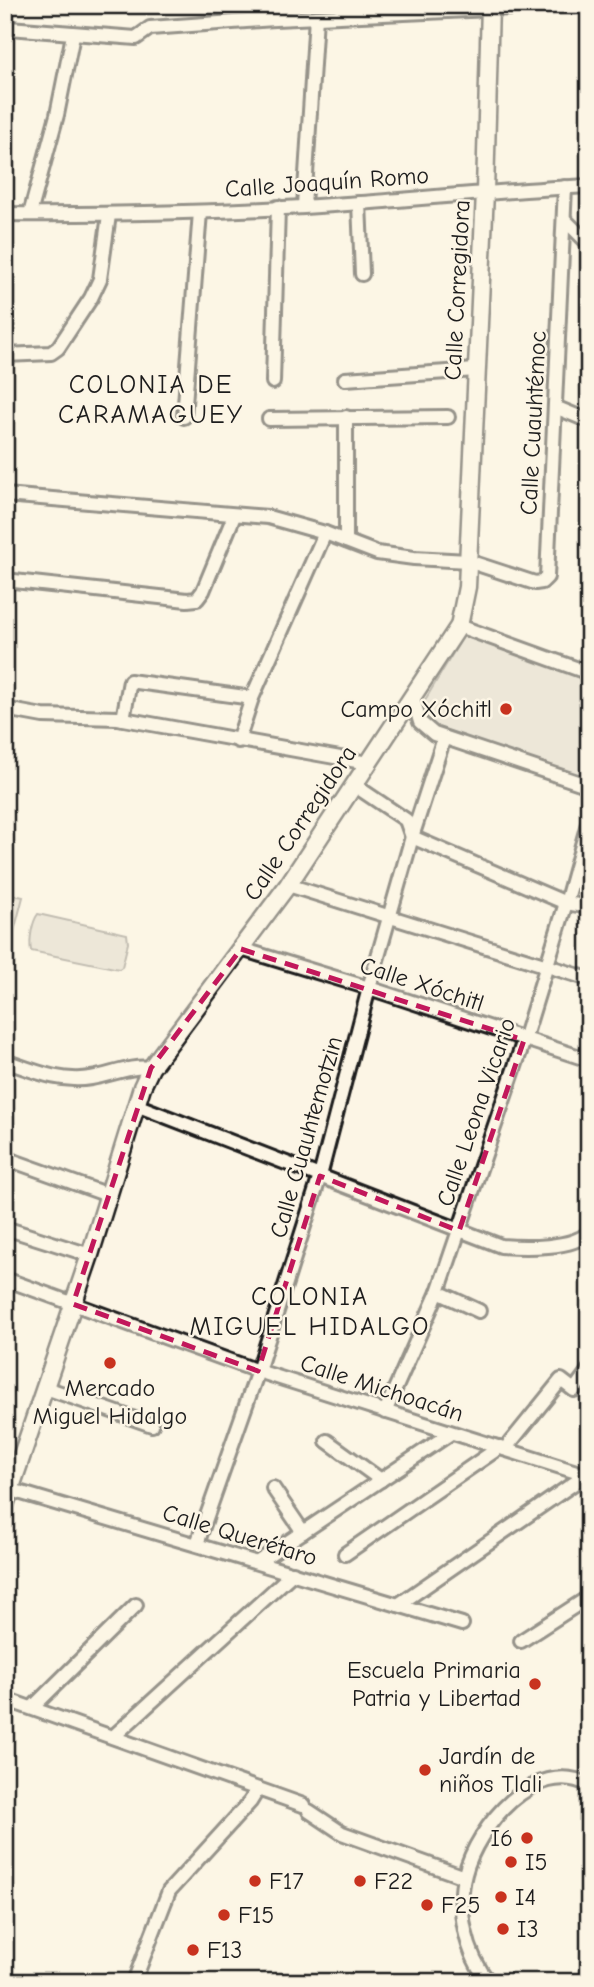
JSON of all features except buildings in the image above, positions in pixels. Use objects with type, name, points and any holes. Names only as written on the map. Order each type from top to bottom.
[{"type":"street","points":[[9,28],[136,38],[150,28],[276,12],[316,17],[578,5]]},
{"type":"street","name":"Calle Corregidora","points":[[7,1494],[46,1388],[136,1105],[151,1068],[288,885],[459,626],[467,587],[485,192],[490,7]]},
{"type":"street","points":[[304,206],[316,17]]},
{"type":"street","points":[[30,214],[57,115],[74,35]]},
{"type":"street","name":"Calle Joaquín Romo","points":[[5,214],[200,212],[589,186]]},
{"type":"street","name":"Calle Cuauhtémoc","points":[[468,561],[535,583],[542,582],[547,577],[565,187]]},
{"type":"street","points":[[359,203],[362,274]]},
{"type":"street","points":[[273,382],[278,207]]},
{"type":"street","points":[[184,417],[200,212]]},
{"type":"street","points":[[5,355],[51,353],[58,348],[91,298],[100,279],[109,215]]},
{"type":"street","points":[[565,220],[589,244]]},
{"type":"street","points":[[345,379],[476,370]]},
{"type":"street","points":[[555,407],[589,421]]},
{"type":"street","points":[[346,416],[346,541]]},
{"type":"street","points":[[269,419],[346,416],[448,417]]},
{"type":"street","points":[[5,495],[280,519],[377,553],[468,561]]},
{"type":"street","points":[[5,580],[197,599],[203,591],[234,516]]},
{"type":"street","points":[[238,741],[252,698],[325,533]]},
{"type":"street","points":[[459,626],[589,673]]},
{"type":"street","points":[[123,719],[130,681],[252,698]]},
{"type":"street","points":[[413,698],[420,722],[434,734],[589,786]]},
{"type":"street","points":[[5,709],[43,716],[123,719],[368,762]]},
{"type":"street","name":"Calle Cuauhtemotzin","points":[[197,1544],[258,1371],[320,1176],[369,988],[412,837],[444,738]]},
{"type":"street","points":[[354,785],[406,820],[412,837],[566,903],[589,907]]},
{"type":"street","name":"Calle Leona Vicario","points":[[385,1412],[439,1292],[524,1040],[589,820]]},
{"type":"street","points":[[288,885],[589,979]]},
{"type":"street","name":"Calle Xóchitl","points":[[241,949],[589,1060]]},
{"type":"street","points":[[5,1061],[55,1079],[89,1079],[139,1066],[151,1068]]},
{"type":"street","points":[[136,1105],[501,1246],[565,1245],[577,1242],[589,1232]]},
{"type":"street","points":[[5,1158],[108,1195]]},
{"type":"street","points":[[5,1228],[90,1255]]},
{"type":"street","name":"Calle Michoacán","points":[[5,1279],[258,1371],[587,1476]]},
{"type":"street","points":[[439,1292],[479,1311]]},
{"type":"street","points":[[345,1554],[502,1448],[561,1380],[574,1390],[589,1370]]},
{"type":"street","points":[[46,1388],[152,1425]]},
{"type":"street","points":[[258,1562],[451,1433]]},
{"type":"street","points":[[327,1441],[382,1479]]},
{"type":"street","points":[[398,1605],[587,1476]]},
{"type":"street","points":[[273,1488],[303,1532]]},
{"type":"street","name":"Calle Querétaro","points":[[7,1494],[197,1544],[462,1624]]},
{"type":"street","points":[[113,1737],[293,1573]]},
{"type":"street","points":[[521,1641],[589,1597]]},
{"type":"street","points":[[32,1708],[136,1605]]},
{"type":"street","points":[[5,1699],[258,1789],[306,1808],[342,1833],[464,1877]]},
{"type":"street","points":[[489,1982],[469,1946],[463,1914],[464,1877],[488,1825],[503,1808],[536,1785],[578,1778],[589,1785]]},
{"type":"street","points":[[135,1979],[169,1891],[250,1802],[258,1789]]},
{"type":"highlighted area","points":[[241,949],[524,1040],[459,1231],[320,1176],[258,1371],[73,1304],[151,1068]]},
{"type":"shaded area","name":"Campo Xóchitl","points":[[464,635],[589,680],[589,781],[432,725],[424,714],[422,705]]},
{"type":"shaded area","points":[[5,893],[23,897],[10,947],[5,946]]},
{"type":"shaded area","points":[[38,914],[127,934],[128,943],[122,967],[119,969],[31,951],[32,931]]},
{"type":"place","name":"Campo Xóchitl","points":[[506,709]]},
{"type":"place","name":"Mercado Miguel Hidalgo","points":[[110,1363]]},
{"type":"place","name":"Escuela Primaria Patria y Libertad","points":[[535,1684]]},
{"type":"place","name":"Jardín de niños Tlali","points":[[425,1770]]},
{"type":"place","name":"I6","points":[[527,1838]]},
{"type":"place","name":"I5","points":[[511,1862]]},
{"type":"place","name":"F17","points":[[255,1881]]},
{"type":"place","name":"F22","points":[[360,1881]]},
{"type":"place","name":"I4","points":[[501,1897]]},
{"type":"place","name":"F25","points":[[427,1905]]},
{"type":"place","name":"F15","points":[[224,1915]]},
{"type":"place","name":"I3","points":[[503,1929]]},
{"type":"place","name":"F13","points":[[193,1950]]},
{"type":"district","name":"COLONIA DE CARAMAGUEY","points":[[151,399]]},
{"type":"district","name":"COLONIA MIGUEL HIDALGO","points":[[310,1311]]}]
